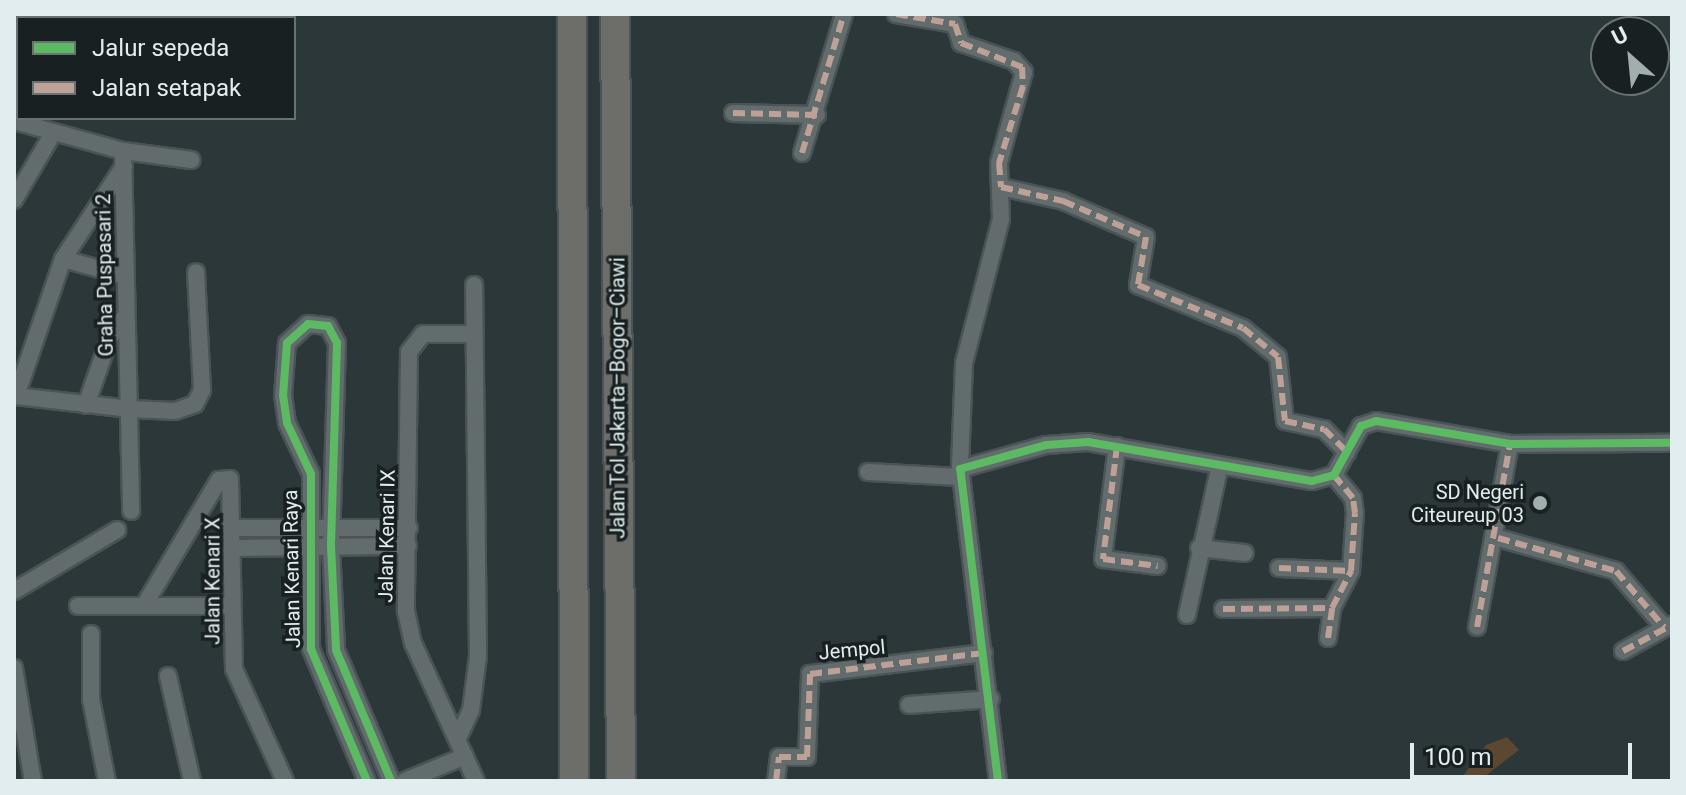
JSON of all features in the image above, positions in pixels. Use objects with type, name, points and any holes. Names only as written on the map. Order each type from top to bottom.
[{"type":"highway","points":[[572,14],[574,781]]},
{"type":"highway","name":"Jalan Tol Jakarta–Bogor–Ciawi","points":[[615,14],[621,781]]},
{"type":"street","points":[[802,153],[817,115],[844,14]]},
{"type":"street","points":[[896,14],[955,24],[961,43],[1022,67],[1023,86],[999,163],[1001,219],[964,363],[960,473],[991,699],[998,781]]},
{"type":"street","points":[[733,113],[817,115]]},
{"type":"street","points":[[14,121],[44,128],[124,158],[191,160]]},
{"type":"street","points":[[14,198],[44,128]]},
{"type":"street","points":[[124,158],[63,259],[15,393],[23,399],[175,411],[200,398],[196,272]]},
{"type":"street","name":"Graha Puspasari 2","points":[[124,158],[122,275],[130,409],[131,511]]},
{"type":"street","points":[[1001,187],[1063,201],[1146,237],[1138,285],[1243,328],[1278,357],[1285,421],[1324,429],[1347,452]]},
{"type":"street","points":[[63,259],[122,275]]},
{"type":"street","points":[[458,738],[471,710],[478,656],[474,285]]},
{"type":"street","points":[[86,405],[124,318]]},
{"type":"street","name":"Jalan Kenari Raya","points":[[367,781],[311,649],[311,474],[287,423],[283,396],[287,343],[308,324],[328,326],[337,343],[331,527],[336,650],[391,781]]},
{"type":"street","name":"Jalan Kenari IX","points":[[474,334],[437,332],[411,344],[408,626],[476,781]]},
{"type":"street","points":[[1334,475],[1361,426],[1376,421],[1510,444],[1672,443]]},
{"type":"street","points":[[868,472],[960,473],[1064,442],[1117,446],[1219,469],[1300,481],[1334,475]]},
{"type":"street","points":[[1477,627],[1498,538],[1510,444]]},
{"type":"street","points":[[1117,446],[1103,559],[1158,566]]},
{"type":"street","points":[[1187,615],[1199,548],[1219,469]]},
{"type":"street","points":[[1328,638],[1332,608],[1351,571],[1355,503],[1334,475]]},
{"type":"street","name":"Jalan Kenari X","points":[[145,604],[219,480],[232,483],[234,548],[229,606],[234,669],[285,781]]},
{"type":"street","points":[[234,528],[409,528]]},
{"type":"street","points":[[14,591],[31,586],[117,530]]},
{"type":"street","points":[[1498,538],[1616,571],[1668,626],[1623,651]]},
{"type":"street","points":[[234,548],[408,546]]},
{"type":"street","points":[[1199,548],[1245,553]]},
{"type":"street","points":[[1279,568],[1351,571]]},
{"type":"street","points":[[78,606],[229,606]]},
{"type":"street","points":[[1223,609],[1332,608]]},
{"type":"street","points":[[91,634],[91,699],[107,781]]},
{"type":"street","name":"Jempol","points":[[776,781],[779,757],[807,757],[810,674],[984,653]]},
{"type":"street","points":[[14,668],[24,781]]},
{"type":"street","points":[[168,676],[192,781]]},
{"type":"street","points":[[909,705],[991,699]]},
{"type":"street","points":[[14,735],[33,781]]},
{"type":"street","points":[[405,781],[465,756]]},
{"type":"shaded area","points":[[1507,737],[1519,750],[1479,781],[1459,781],[1486,745]]},
{"type":"marked path","points":[[802,153],[844,14]]},
{"type":"marked path","points":[[896,14],[955,24],[961,43],[1022,67],[1023,86],[999,163],[1001,187],[1063,201],[1146,237],[1138,285],[1243,328],[1278,357],[1285,421],[1324,429],[1347,452]]},
{"type":"marked path","points":[[733,113],[817,115]]},
{"type":"marked path","points":[[1477,627],[1510,444]]},
{"type":"marked path","points":[[1117,446],[1103,559],[1158,566]]},
{"type":"marked path","points":[[1328,638],[1332,608],[1351,571],[1355,513],[1353,498],[1334,475]]},
{"type":"marked path","points":[[1498,538],[1616,571],[1664,627]]},
{"type":"marked path","points":[[1279,568],[1351,571]]},
{"type":"marked path","points":[[1223,609],[1332,608]]},
{"type":"marked path","points":[[1623,651],[1672,625]]},
{"type":"marked path","points":[[776,781],[779,757],[807,757],[810,674],[984,653]]},
{"type":"cycle path","points":[[367,781],[311,649],[311,474],[287,423],[283,396],[287,343],[308,324],[328,326],[337,343],[331,546],[336,650],[391,781]]},
{"type":"cycle path","points":[[998,781],[960,469],[1046,445],[1088,442],[1312,481],[1334,475],[1361,426],[1376,421],[1510,444],[1672,443]]},
{"type":"place","name":"SD Negeri Citeureup 03","points":[[1540,503]]}]
